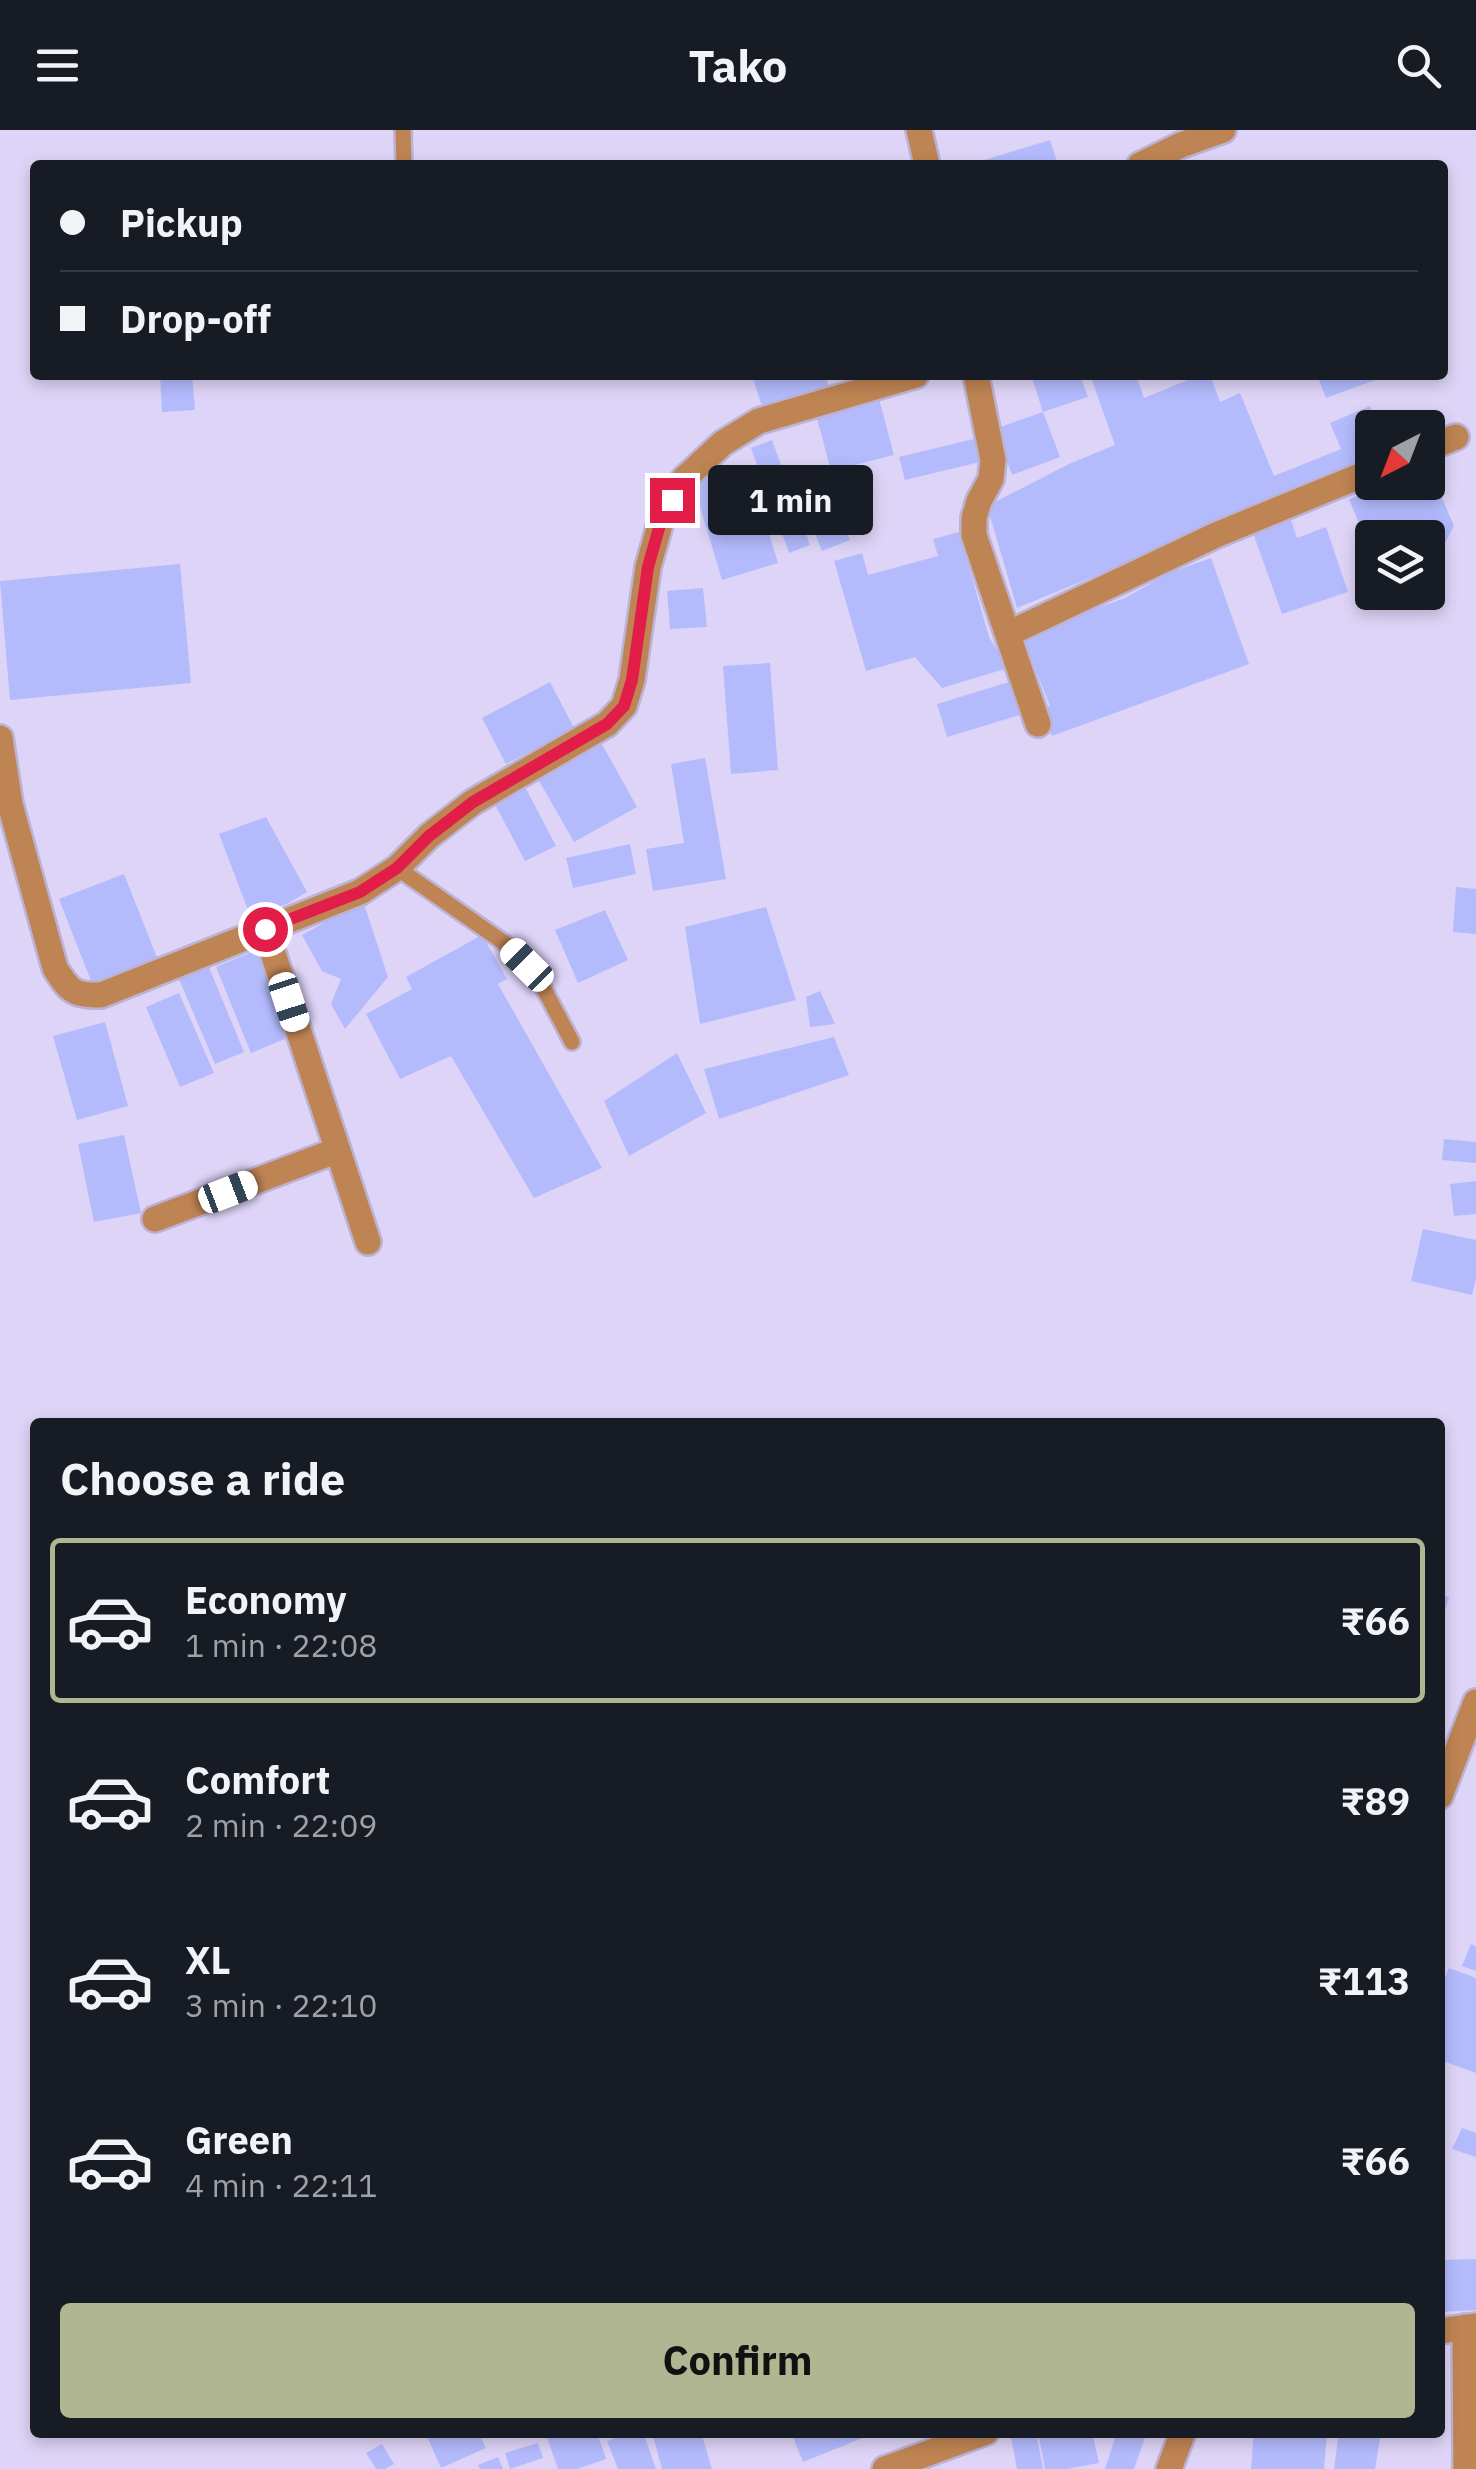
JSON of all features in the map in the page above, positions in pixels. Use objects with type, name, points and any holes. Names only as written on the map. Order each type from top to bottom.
[{"type":"street","points":[[919,130],[926,160]]},
{"type":"street","points":[[1150,160],[1222,130]]},
{"type":"street","points":[[0,738],[15,822],[55,968],[66,986],[81,996],[101,995],[360,892],[397,868],[429,836],[473,802],[607,724],[624,706],[632,680],[648,567],[661,521],[684,479],[723,443],[760,421],[899,380]]},
{"type":"street","points":[[977,380],[993,460],[991,479],[974,518],[974,535],[1038,724]]},
{"type":"street","points":[[1445,441],[1456,436]]},
{"type":"street","points":[[1008,634],[1216,535],[1355,478]]},
{"type":"street","points":[[265,929],[368,1242]]},
{"type":"street","points":[[155,1219],[338,1150]]},
{"type":"street","points":[[1445,1783],[1475,1705]]},
{"type":"street","points":[[1460,2328],[1466,2469]]},
{"type":"street","points":[[885,2469],[970,2438]]},
{"type":"street","points":[[1169,2469],[1181,2438]]},
{"type":"lane","points":[[404,130],[404,160]]},
{"type":"lane","points":[[397,868],[506,944],[544,989],[572,1042]]},
{"type":"building","points":[[1050,140],[1056,160],[984,160]]},
{"type":"building","points":[[160,380],[192,380],[195,410],[162,412]]},
{"type":"building","points":[[754,380],[827,380],[830,390],[763,410]]},
{"type":"building","points":[[1033,380],[1082,380],[1088,397],[1043,412]]},
{"type":"building","points":[[1092,380],[1138,380],[1144,398],[1188,380],[1212,380],[1220,402],[1240,393],[1274,476],[1341,449],[1330,423],[1355,412],[1355,469],[1017,608],[987,506],[1115,445]]},
{"type":"building","points":[[1319,380],[1375,380],[1326,398]]},
{"type":"building","points":[[878,395],[894,455],[831,471],[815,411]]},
{"type":"building","points":[[1043,412],[1060,457],[1012,475],[995,429]]},
{"type":"building","points":[[978,438],[984,461],[905,480],[899,457]]},
{"type":"building","points":[[772,440],[810,545],[789,553],[751,448]]},
{"type":"building","points":[[727,470],[732,484],[752,478],[778,563],[722,580],[692,480]]},
{"type":"building","points":[[827,482],[850,540],[822,551],[799,493]]},
{"type":"building","points":[[1349,499],[1443,500],[1454,526],[1445,543],[1445,520],[1357,520]]},
{"type":"building","points":[[1291,520],[1297,538],[1326,527],[1348,592],[1282,614],[1253,533]]},
{"type":"building","points":[[959,532],[989,637],[1008,668],[942,688],[915,657],[866,671],[834,561],[862,553],[868,575],[938,556],[933,539]]},
{"type":"building","points":[[1211,558],[1249,664],[1052,736],[1042,709],[1050,706],[1022,635],[1125,598],[1169,573]]},
{"type":"building","points":[[180,564],[191,683],[10,700],[0,581]]},
{"type":"building","points":[[703,588],[707,627],[670,629],[667,591]]},
{"type":"building","points":[[770,663],[778,770],[731,774],[723,666]]},
{"type":"building","points":[[550,682],[574,728],[506,764],[482,718]]},
{"type":"building","points":[[1009,682],[1020,715],[947,737],[937,704]]},
{"type":"building","points":[[598,737],[637,807],[574,842],[534,772]]},
{"type":"building","points":[[705,758],[726,879],[653,891],[646,849],[684,843],[671,764]]},
{"type":"building","points":[[523,783],[556,846],[525,861],[492,799]]},
{"type":"building","points":[[266,817],[307,892],[287,904],[250,915],[219,834]]},
{"type":"building","points":[[630,844],[636,874],[573,888],[566,858]]},
{"type":"building","points":[[124,874],[160,965],[95,991],[59,899]]},
{"type":"building","points":[[1456,887],[1476,889],[1476,934],[1453,932]]},
{"type":"building","points":[[363,901],[388,977],[345,1029],[331,1004],[341,979],[322,971],[302,935]]},
{"type":"building","points":[[766,907],[796,1000],[700,1024],[685,927]]},
{"type":"building","points":[[605,910],[628,960],[578,983],[555,930]]},
{"type":"building","points":[[482,935],[507,979],[498,984],[602,1168],[534,1198],[451,1056],[400,1079],[366,1014],[412,989],[406,977]]},
{"type":"building","points":[[261,948],[297,1034],[251,1053],[216,967]]},
{"type":"building","points":[[206,960],[244,1052],[215,1064],[176,972]]},
{"type":"building","points":[[820,991],[835,1024],[810,1027],[806,997]]},
{"type":"building","points":[[179,993],[214,1073],[180,1087],[146,1007]]},
{"type":"building","points":[[105,1022],[128,1106],[77,1120],[53,1036]]},
{"type":"building","points":[[834,1037],[849,1075],[719,1119],[704,1069]]},
{"type":"building","points":[[677,1053],[706,1113],[629,1156],[604,1101]]},
{"type":"building","points":[[124,1135],[141,1213],[94,1222],[78,1144]]},
{"type":"building","points":[[1444,1139],[1476,1142],[1476,1163],[1442,1160]]},
{"type":"building","points":[[1476,1181],[1476,1214],[1454,1216],[1450,1184]]},
{"type":"building","points":[[1423,1229],[1476,1240],[1472,1295],[1411,1281]]},
{"type":"building","points":[[1471,1944],[1476,1946],[1476,1971],[1462,1966]]},
{"type":"building","points":[[1449,1968],[1476,1978],[1476,2073],[1445,2062],[1445,1978]]},
{"type":"building","points":[[1462,2128],[1476,2133],[1476,2157],[1452,2149]]},
{"type":"building","points":[[1476,2259],[1476,2310],[1445,2312],[1445,2260]]},
{"type":"building","points":[[428,2438],[481,2438],[486,2448],[441,2468]]},
{"type":"building","points":[[547,2438],[599,2438],[606,2459],[577,2469],[558,2469]]},
{"type":"building","points":[[645,2438],[656,2469],[618,2469],[607,2441]]},
{"type":"building","points":[[654,2438],[703,2438],[712,2469],[662,2469]]},
{"type":"building","points":[[793,2438],[863,2438],[803,2462]]},
{"type":"building","points":[[1011,2438],[1037,2438],[1043,2469],[1017,2469]]},
{"type":"building","points":[[1039,2438],[1093,2438],[1099,2463],[1045,2469]]},
{"type":"building","points":[[1115,2438],[1145,2438],[1134,2469],[1105,2469]]},
{"type":"building","points":[[1254,2438],[1327,2438],[1324,2469],[1251,2469]]},
{"type":"building","points":[[1338,2438],[1380,2438],[1375,2469],[1334,2469]]},
{"type":"building","points":[[538,2443],[543,2458],[510,2469],[505,2453]]},
{"type":"building","points":[[382,2444],[394,2464],[376,2469],[366,2453]]},
{"type":"building","points":[[498,2457],[503,2469],[480,2469],[478,2465]]},
{"type":"route","points":[[265,929],[360,892],[397,868],[429,836],[473,802],[607,724],[624,706],[632,680],[648,567],[661,521],[672,500]]}]
